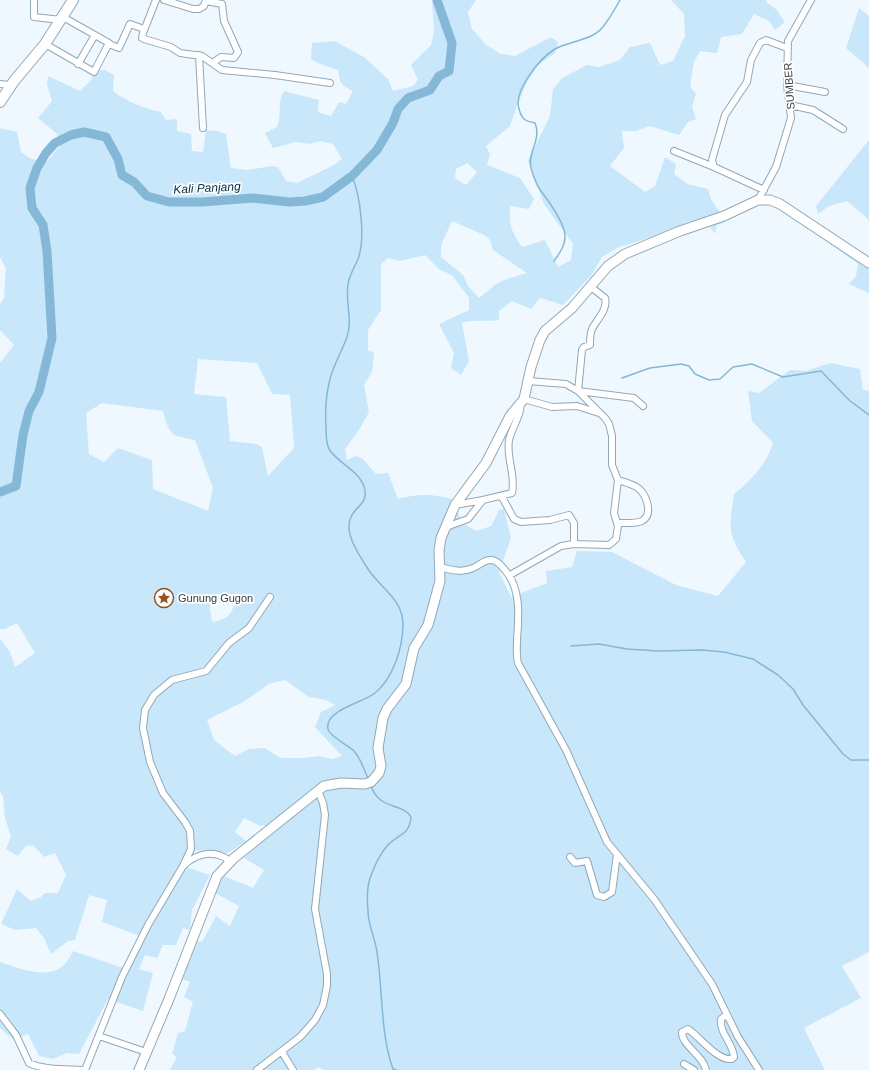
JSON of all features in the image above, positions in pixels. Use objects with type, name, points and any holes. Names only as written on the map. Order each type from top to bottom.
[{"type":"main road","points":[[0,102],[14,81],[45,44],[73,0]]},
{"type":"street","points":[[34,0],[34,17],[62,18],[119,48],[130,24],[144,29]]},
{"type":"street","points":[[156,0],[142,35],[144,39],[171,48],[180,53],[199,55],[214,62],[220,68],[230,71],[275,75],[330,83]]},
{"type":"street","points":[[164,0],[196,9],[204,6],[206,1],[222,4],[224,21],[238,52],[234,58],[221,57],[214,62]]},
{"type":"street","name":"SUMBER","points":[[758,200],[773,176],[790,124],[790,104],[787,85],[787,48],[790,35],[811,0]]},
{"type":"street","points":[[78,64],[95,35]]},
{"type":"street","points":[[714,167],[712,160],[723,120],[727,110],[747,82],[749,64],[760,43],[766,40],[787,48]]},
{"type":"street","points":[[45,44],[93,72],[110,44]]},
{"type":"street","points":[[199,55],[203,104],[203,128]]},
{"type":"street","points":[[0,84],[10,85],[14,81]]},
{"type":"street","points":[[787,85],[824,92]]},
{"type":"street","points":[[790,104],[813,110],[843,129]]},
{"type":"street","points":[[674,152],[714,167],[764,190]]},
{"type":"street","points":[[455,505],[502,497],[512,493],[514,479],[509,444],[512,430],[521,410],[522,401],[541,337],[591,287],[608,266],[625,254],[680,231],[724,216],[758,200],[770,200],[780,204],[869,263]]},
{"type":"street","points":[[578,391],[582,350],[584,347],[590,345],[591,330],[601,316],[606,301],[605,298],[591,287]]},
{"type":"street","points":[[510,575],[558,547],[574,544],[606,546],[612,544],[617,536],[617,523],[614,513],[618,480],[612,465],[611,430],[609,424],[578,391],[566,384],[558,382],[528,381]]},
{"type":"street","points":[[578,391],[634,398],[643,406]]},
{"type":"street","points":[[522,401],[552,406],[577,406],[600,413]]},
{"type":"street","points":[[139,1070],[169,999],[217,876],[230,861],[324,786],[334,783],[369,783],[378,775],[381,768],[378,751],[384,715],[406,684],[414,648],[428,625],[432,614],[440,581],[439,550],[446,527],[455,505],[486,463],[505,424],[522,401]]},
{"type":"street","points":[[617,523],[643,520],[648,507],[647,499],[638,488],[618,480]]},
{"type":"street","points":[[502,497],[514,519],[518,521],[550,520],[569,514],[573,519],[574,544]]},
{"type":"street","points":[[446,527],[468,519],[482,500]]},
{"type":"street","points":[[440,567],[463,571],[472,569],[483,562],[494,560],[510,575],[517,597],[517,656],[520,667],[569,756],[604,837],[675,927],[712,984],[738,1037],[759,1070]]},
{"type":"street","points":[[0,1014],[16,1035],[29,1064],[32,1066],[45,1069],[85,1070],[125,971],[148,925],[183,866],[191,849],[190,831],[163,793],[150,762],[144,728],[145,710],[154,695],[172,680],[206,671],[228,643],[249,628],[270,597]]},
{"type":"street","points":[[257,1070],[282,1052],[300,1036],[316,1020],[324,1005],[327,974],[315,909],[325,815],[323,803],[318,791]]},
{"type":"street","points":[[183,866],[191,858],[200,855],[217,854],[230,861]]},
{"type":"street","points":[[570,857],[575,863],[587,861],[597,895],[604,897],[609,896],[612,892],[617,854]]},
{"type":"street","points":[[706,1070],[704,1062],[683,1039],[682,1032],[688,1029],[699,1037],[709,1049],[727,1060],[732,1059],[734,1057],[734,1052],[720,1022],[726,1015]]},
{"type":"street","points":[[99,1036],[146,1052]]},
{"type":"street","points":[[282,1052],[294,1070]]},
{"type":"street","points":[[684,1064],[694,1070]]},
{"type":"shaded area","points":[[432,0],[476,0],[468,12],[472,29],[486,45],[501,54],[515,56],[551,37],[558,42],[555,53],[538,65],[527,82],[510,126],[486,146],[490,154],[487,165],[520,178],[534,199],[529,209],[510,206],[510,223],[515,237],[522,247],[545,240],[558,267],[571,260],[573,244],[544,204],[528,161],[550,116],[553,89],[562,78],[587,65],[599,67],[620,60],[630,47],[650,43],[660,65],[673,61],[685,36],[684,14],[671,0],[767,0],[766,2],[777,10],[785,22],[775,30],[769,21],[754,14],[742,34],[721,37],[717,53],[700,51],[694,62],[690,86],[696,94],[692,107],[696,119],[688,122],[679,135],[650,126],[636,131],[622,131],[624,148],[610,166],[645,192],[655,186],[665,157],[676,164],[674,174],[687,184],[708,189],[711,199],[726,222],[717,225],[715,234],[704,219],[687,222],[667,232],[617,248],[602,257],[591,276],[563,305],[540,298],[531,309],[512,301],[499,311],[499,320],[471,321],[462,323],[469,361],[461,375],[451,368],[454,353],[439,324],[469,310],[469,298],[452,275],[440,270],[425,255],[400,261],[388,258],[381,264],[381,310],[368,330],[368,351],[374,352],[372,372],[364,385],[369,412],[359,430],[345,449],[347,460],[356,456],[363,459],[376,474],[388,473],[398,499],[427,495],[440,496],[455,500],[457,511],[461,519],[472,529],[477,531],[491,526],[499,510],[504,509],[511,538],[499,572],[511,597],[547,583],[546,571],[572,567],[577,551],[612,552],[676,585],[718,596],[746,562],[735,544],[731,530],[731,515],[734,494],[763,465],[773,443],[752,421],[748,391],[759,393],[790,370],[806,371],[830,363],[860,369],[863,390],[869,391],[869,952],[842,966],[861,998],[804,1028],[825,1070],[323,1070],[319,1067],[314,1070],[170,1070],[177,1057],[172,1054],[178,1033],[185,1031],[193,1002],[184,997],[190,982],[181,979],[195,940],[202,942],[216,916],[230,926],[239,906],[213,892],[224,876],[253,888],[264,870],[244,858],[272,833],[265,825],[260,826],[244,818],[235,832],[246,841],[228,853],[192,850],[186,867],[210,875],[192,910],[190,930],[183,928],[176,945],[163,945],[157,958],[145,955],[139,969],[153,973],[143,1011],[108,999],[79,1054],[67,1053],[52,1059],[39,1056],[28,1034],[14,1040],[0,1028],[0,962],[33,972],[51,972],[65,964],[73,951],[120,967],[127,967],[140,936],[102,922],[107,900],[89,895],[75,940],[68,941],[51,954],[44,938],[36,928],[15,930],[1,924],[17,889],[31,901],[41,897],[45,893],[58,893],[66,875],[55,853],[44,857],[33,845],[26,846],[18,856],[6,849],[11,837],[5,818],[3,797],[0,791],[0,639],[10,652],[15,667],[35,653],[17,623],[5,629],[0,629],[0,363],[14,345],[0,330],[0,304],[4,298],[6,268],[0,257],[0,128],[17,132],[21,152],[31,159],[47,161],[62,143],[57,134],[38,118],[52,101],[47,84],[48,76],[80,91],[91,80],[95,70],[105,70],[114,75],[113,91],[136,104],[161,112],[166,120],[177,119],[177,131],[191,134],[192,151],[203,152],[206,130],[217,131],[226,134],[231,168],[247,170],[272,166],[278,167],[286,181],[297,183],[334,165],[342,159],[333,144],[321,141],[310,144],[296,142],[273,148],[265,133],[277,127],[281,99],[284,91],[319,100],[318,112],[331,116],[339,102],[346,104],[353,91],[342,84],[338,70],[320,64],[311,59],[312,43],[334,41],[364,57],[388,79],[393,91],[413,86],[418,80],[411,65],[431,45],[434,32]],"holes":[[[467,163],[477,172],[466,185],[455,178],[456,169]],[[452,221],[486,236],[490,240],[493,250],[527,273],[504,280],[495,285],[479,298],[468,286],[463,275],[441,257],[441,245]],[[198,359],[257,363],[272,394],[290,395],[294,448],[268,476],[262,447],[256,444],[230,441],[226,397],[194,394]],[[102,403],[163,411],[167,425],[172,433],[180,437],[195,440],[213,488],[208,511],[153,489],[152,460],[118,448],[104,462],[89,454],[86,413]],[[219,594],[238,594],[233,609],[223,619],[212,622],[210,609],[212,596]],[[285,680],[309,697],[326,700],[335,705],[321,712],[315,727],[342,756],[333,759],[319,756],[304,758],[281,758],[264,748],[249,749],[235,756],[214,740],[207,720],[243,702],[269,684]]]},
{"type":"shaded area","points":[[859,8],[869,16],[869,68],[846,48]]},
{"type":"shaded area","points":[[869,140],[869,224],[868,219],[847,201],[829,206],[818,214],[816,206]]},
{"type":"shaded area","points":[[831,234],[869,256],[869,293],[849,284],[856,276],[858,264],[828,242]]},
{"type":"waterway","name":"Kali Panjang","points":[[0,492],[16,486],[23,435],[29,411],[39,392],[52,338],[47,251],[43,225],[32,208],[30,188],[37,168],[46,153],[55,143],[71,135],[84,132],[106,137],[118,159],[122,175],[134,182],[147,196],[169,202],[202,202],[253,198],[289,202],[305,201],[323,197],[352,176],[377,150],[393,123],[398,109],[408,98],[430,90],[439,76],[449,71],[452,43],[437,0]]},
{"type":"waterway","points":[[554,261],[564,244],[565,232],[556,213],[538,186],[531,168],[530,162],[536,140],[537,129],[535,123],[524,119],[521,115],[518,102],[520,93],[535,67],[549,53],[560,46],[592,36],[607,22],[620,0]]},
{"type":"waterway","points":[[352,176],[360,205],[362,240],[358,259],[348,284],[347,298],[349,330],[330,379],[326,409],[326,438],[329,449],[333,454],[355,473],[363,484],[365,491],[364,499],[351,517],[349,530],[357,551],[368,569],[391,595],[400,609],[403,627],[401,645],[392,672],[387,680],[375,693],[338,712],[328,722],[329,732],[354,751],[362,764],[368,779]]},
{"type":"waterway","points":[[622,378],[650,368],[681,364],[689,366],[695,374],[709,380],[720,379],[733,367],[752,364],[783,377],[821,371],[849,400],[869,415]]},
{"type":"waterway","points":[[571,646],[599,644],[627,649],[658,651],[702,650],[724,652],[753,659],[778,675],[793,689],[803,705],[843,754],[851,760],[869,760]]},
{"type":"waterway","points":[[371,786],[375,794],[385,803],[402,809],[411,817],[410,823],[405,832],[384,849],[375,865],[368,885],[368,916],[379,966],[386,1041],[393,1069],[396,1070]]},
{"type":"place","name":"Gunung Gugon","points":[[164,598]]}]
